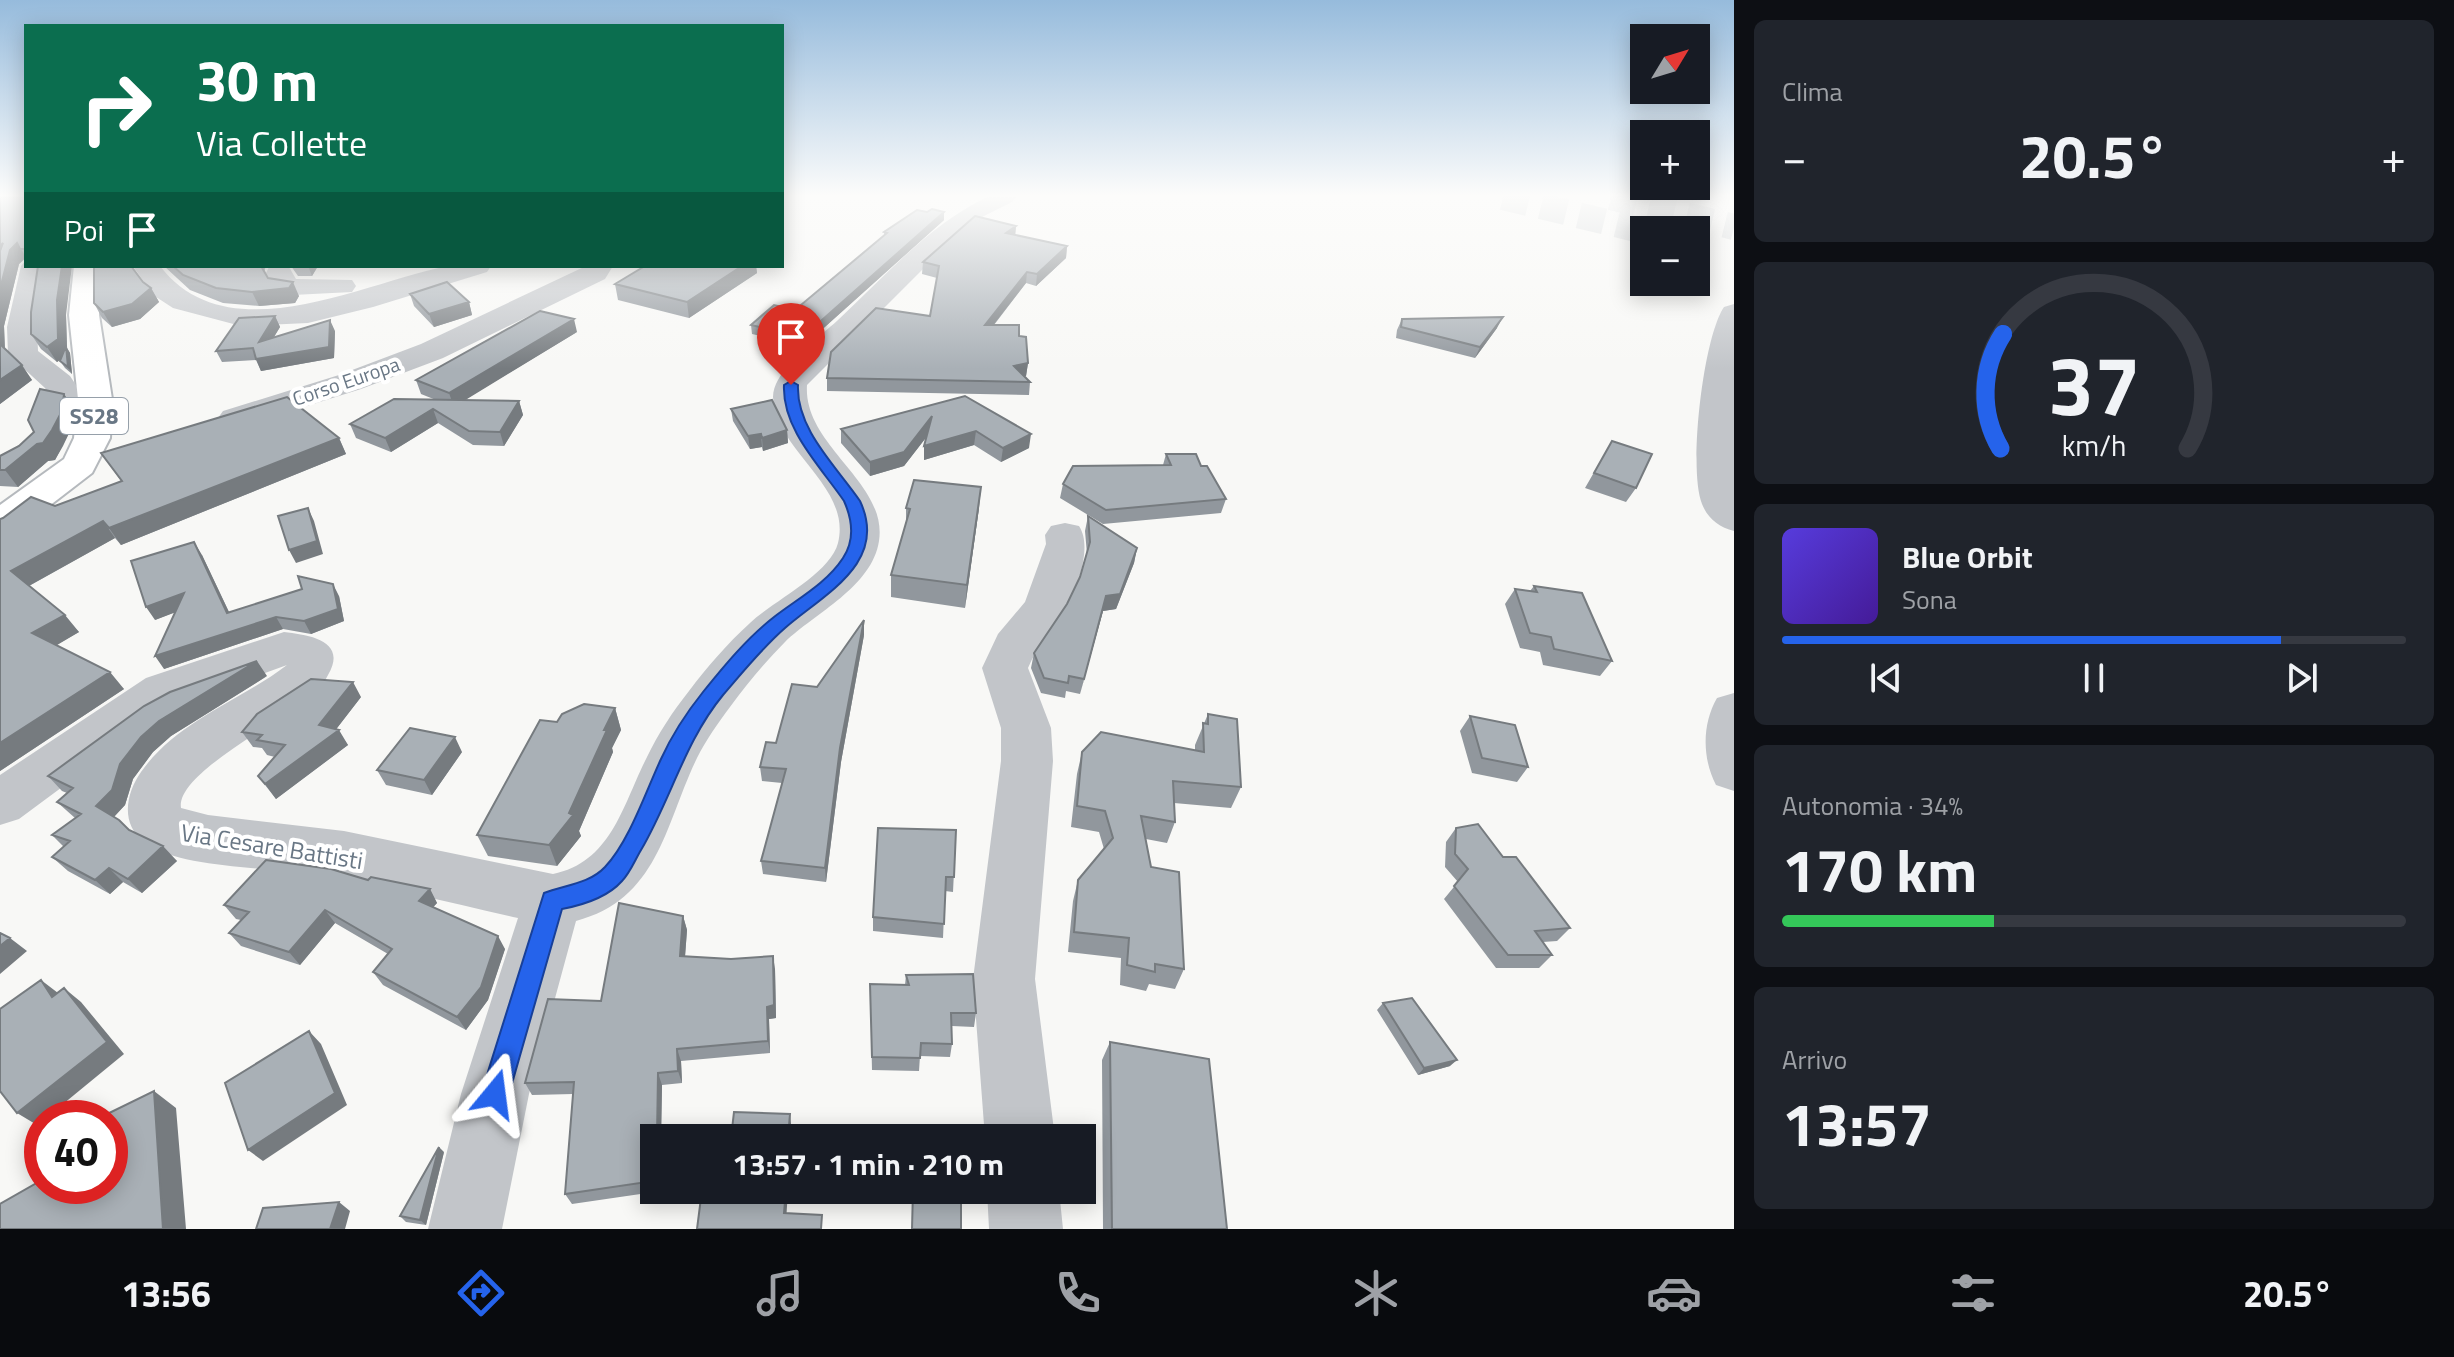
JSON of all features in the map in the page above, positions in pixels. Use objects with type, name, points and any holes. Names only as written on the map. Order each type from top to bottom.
[{"type":"main road","name":"SS28","points":[[0,524],[79,465],[92,438],[95,399],[84,315],[87,268]]},
{"type":"street","points":[[465,1229],[495,1094],[553,900],[585,893],[614,874],[644,825],[672,757],[708,700],[753,647],[779,622],[826,588],[852,559],[861,528],[858,514],[797,423],[790,401],[791,385],[807,365],[923,254]]},
{"type":"street","points":[[34,268],[22,327],[23,354],[59,383],[66,397],[95,399]]},
{"type":"street","points":[[147,268],[163,289],[183,302],[241,317],[308,314],[471,268]]},
{"type":"street","points":[[279,273],[287,285],[308,288],[350,285],[423,268]]},
{"type":"street","name":"Corso Europa","points":[[208,426],[350,382],[432,351],[585,278],[598,268]]},
{"type":"street","points":[[1734,313],[1724,341],[1717,392],[1720,503],[1734,519]]},
{"type":"street","points":[[79,465],[118,454]]},
{"type":"street","points":[[1019,1124],[1004,979],[1027,761],[1026,728],[1005,668],[1014,645],[1045,608],[1066,544],[1065,535]]},
{"type":"street","name":"Via Cesare Battisti","points":[[0,803],[150,698],[271,652],[296,648],[311,656],[312,663],[303,678],[185,758],[161,781],[153,806],[155,818],[163,826],[245,843],[312,850],[553,900]]},
{"type":"street","points":[[1734,711],[1730,722],[1734,770]]},
{"type":"street","points":[[1024,1204],[1026,1229]]},
{"type":"building","points":[[0,254],[9,254],[0,289]]},
{"type":"building","points":[[861,254],[896,254],[796,343],[788,341],[795,335],[751,325],[774,305],[795,310]]},
{"type":"building","points":[[932,254],[1058,254],[1037,274],[1027,272],[985,325],[1019,325],[1019,336],[1026,337],[1028,363],[1014,366],[1030,382],[827,378],[831,352],[876,308],[930,316],[939,266],[923,262]]},
{"type":"building","points":[[38,268],[62,268],[57,300],[58,339],[47,347],[31,334]]},
{"type":"building","points":[[94,268],[132,268],[151,288],[132,304],[103,312],[94,303]]},
{"type":"building","points":[[175,268],[262,268],[268,278],[293,282],[289,288],[252,292],[216,288],[183,275]]},
{"type":"building","points":[[642,268],[739,268],[687,302],[615,284]]},
{"type":"building","points":[[447,282],[469,302],[429,314],[410,294]]},
{"type":"building","points":[[540,311],[574,319],[449,393],[416,380]]},
{"type":"building","points":[[275,316],[259,342],[330,320],[329,347],[256,359],[253,348],[216,351],[239,318]]},
{"type":"building","points":[[1503,317],[1480,347],[1401,327],[1402,319]]},
{"type":"building","points":[[0,344],[22,365],[0,380]]},
{"type":"building","points":[[66,346],[68,367],[60,361]]},
{"type":"building","points":[[40,389],[64,394],[62,411],[43,443],[37,444],[5,470],[0,470],[0,456],[19,446],[34,432],[28,420]]},
{"type":"building","points":[[965,396],[1031,434],[1003,448],[976,431],[924,446],[932,416],[904,452],[870,462],[841,429]]},
{"type":"building","points":[[287,397],[339,438],[109,528],[103,521],[11,571],[65,615],[32,633],[110,672],[0,743],[0,519],[31,497],[55,506],[122,481],[101,453]]},
{"type":"building","points":[[394,399],[519,401],[500,432],[469,431],[433,409],[385,438],[350,424]]},
{"type":"building","points":[[772,400],[787,430],[762,438],[761,434],[748,436],[731,409]]},
{"type":"building","points":[[1612,441],[1652,454],[1636,488],[1594,473]]},
{"type":"building","points":[[1166,454],[1196,454],[1201,466],[1207,466],[1226,499],[1106,510],[1063,484],[1073,466],[1171,465]]},
{"type":"building","points":[[914,480],[981,487],[967,585],[891,575],[910,509],[906,508]]},
{"type":"building","points":[[308,508],[317,541],[289,550],[278,516]]},
{"type":"building","points":[[1088,516],[1137,548],[1120,594],[1106,596],[1084,679],[1069,676],[1068,683],[1044,678],[1034,653],[1067,604],[1080,577],[1090,542]]},
{"type":"building","points":[[194,542],[227,613],[302,589],[298,576],[333,584],[338,609],[304,621],[276,617],[155,656],[184,593],[146,607],[131,561]]},
{"type":"building","points":[[1534,586],[1582,593],[1612,661],[1554,649],[1551,637],[1530,633],[1515,589],[1537,592]]},
{"type":"building","points":[[864,620],[840,748],[825,868],[761,861],[786,769],[760,767],[766,742],[776,743],[792,684],[817,687]]},
{"type":"building","points":[[257,661],[159,721],[141,737],[120,764],[112,790],[96,806],[129,830],[163,846],[128,879],[109,868],[95,880],[52,857],[70,841],[52,835],[81,814],[57,802],[73,788],[48,776],[144,706],[170,692]]},
{"type":"building","points":[[311,679],[353,682],[319,725],[339,730],[265,784],[258,776],[285,745],[257,740],[262,735],[242,732],[257,714]]},
{"type":"building","points":[[584,704],[615,708],[569,813],[573,815],[549,845],[477,835],[540,720],[557,722],[562,714]]},
{"type":"building","points":[[1208,714],[1237,719],[1241,787],[1173,781],[1175,822],[1141,816],[1151,867],[1179,872],[1184,969],[1155,964],[1155,972],[1127,965],[1129,938],[1074,932],[1078,880],[1113,838],[1105,811],[1077,806],[1082,752],[1101,732],[1204,752],[1203,723],[1208,724]]},
{"type":"building","points":[[1470,716],[1515,725],[1528,767],[1482,758]]},
{"type":"building","points":[[410,728],[455,737],[424,780],[377,770]]},
{"type":"building","points":[[1478,824],[1503,857],[1516,857],[1570,928],[1535,931],[1552,955],[1508,955],[1454,886],[1468,869],[1455,854],[1456,828]]},
{"type":"building","points":[[878,828],[956,830],[954,877],[946,877],[944,924],[873,917]]},
{"type":"building","points":[[266,860],[331,869],[368,880],[371,877],[430,889],[419,901],[498,936],[481,987],[457,1017],[373,972],[392,949],[325,910],[289,952],[229,933],[249,912],[224,905]]},
{"type":"building","points":[[619,903],[683,916],[680,956],[731,959],[773,956],[774,1005],[767,1007],[768,1041],[677,1049],[678,1071],[658,1073],[657,1124],[640,1124],[640,1183],[565,1194],[574,1082],[525,1083],[548,999],[601,1001]]},
{"type":"building","points":[[0,933],[10,938],[0,946]]},
{"type":"building","points":[[973,974],[976,1013],[951,1013],[952,1044],[921,1043],[920,1058],[872,1057],[870,984],[909,985],[906,975]]},
{"type":"building","points":[[41,980],[52,997],[64,988],[107,1042],[33,1100],[24,1100],[24,1107],[17,1113],[0,1091],[0,1009]]},
{"type":"building","points":[[1412,998],[1457,1060],[1424,1068],[1383,1003]]},
{"type":"building","points":[[309,1031],[335,1093],[248,1150],[225,1083]]},
{"type":"building","points":[[1110,1042],[1209,1059],[1227,1229],[1112,1229]]},
{"type":"building","points":[[154,1091],[163,1229],[0,1229],[0,1204],[24,1190],[24,1204],[128,1204],[128,1104]]},
{"type":"building","points":[[734,1112],[790,1114],[789,1124],[733,1124]]},
{"type":"building","points":[[439,1147],[420,1220],[400,1216]]},
{"type":"building","points":[[339,1202],[330,1229],[256,1229],[263,1208]]},
{"type":"building","points":[[700,1204],[785,1204],[784,1213],[822,1215],[821,1229],[697,1229]]},
{"type":"building","points":[[913,1204],[961,1204],[961,1229],[912,1229]]},
{"type":"route","points":[[495,1094],[553,900],[585,893],[614,874],[644,825],[672,757],[708,700],[728,674],[779,622],[841,574],[859,543],[861,528],[858,514],[836,476],[797,423],[790,401],[791,385]]}]
